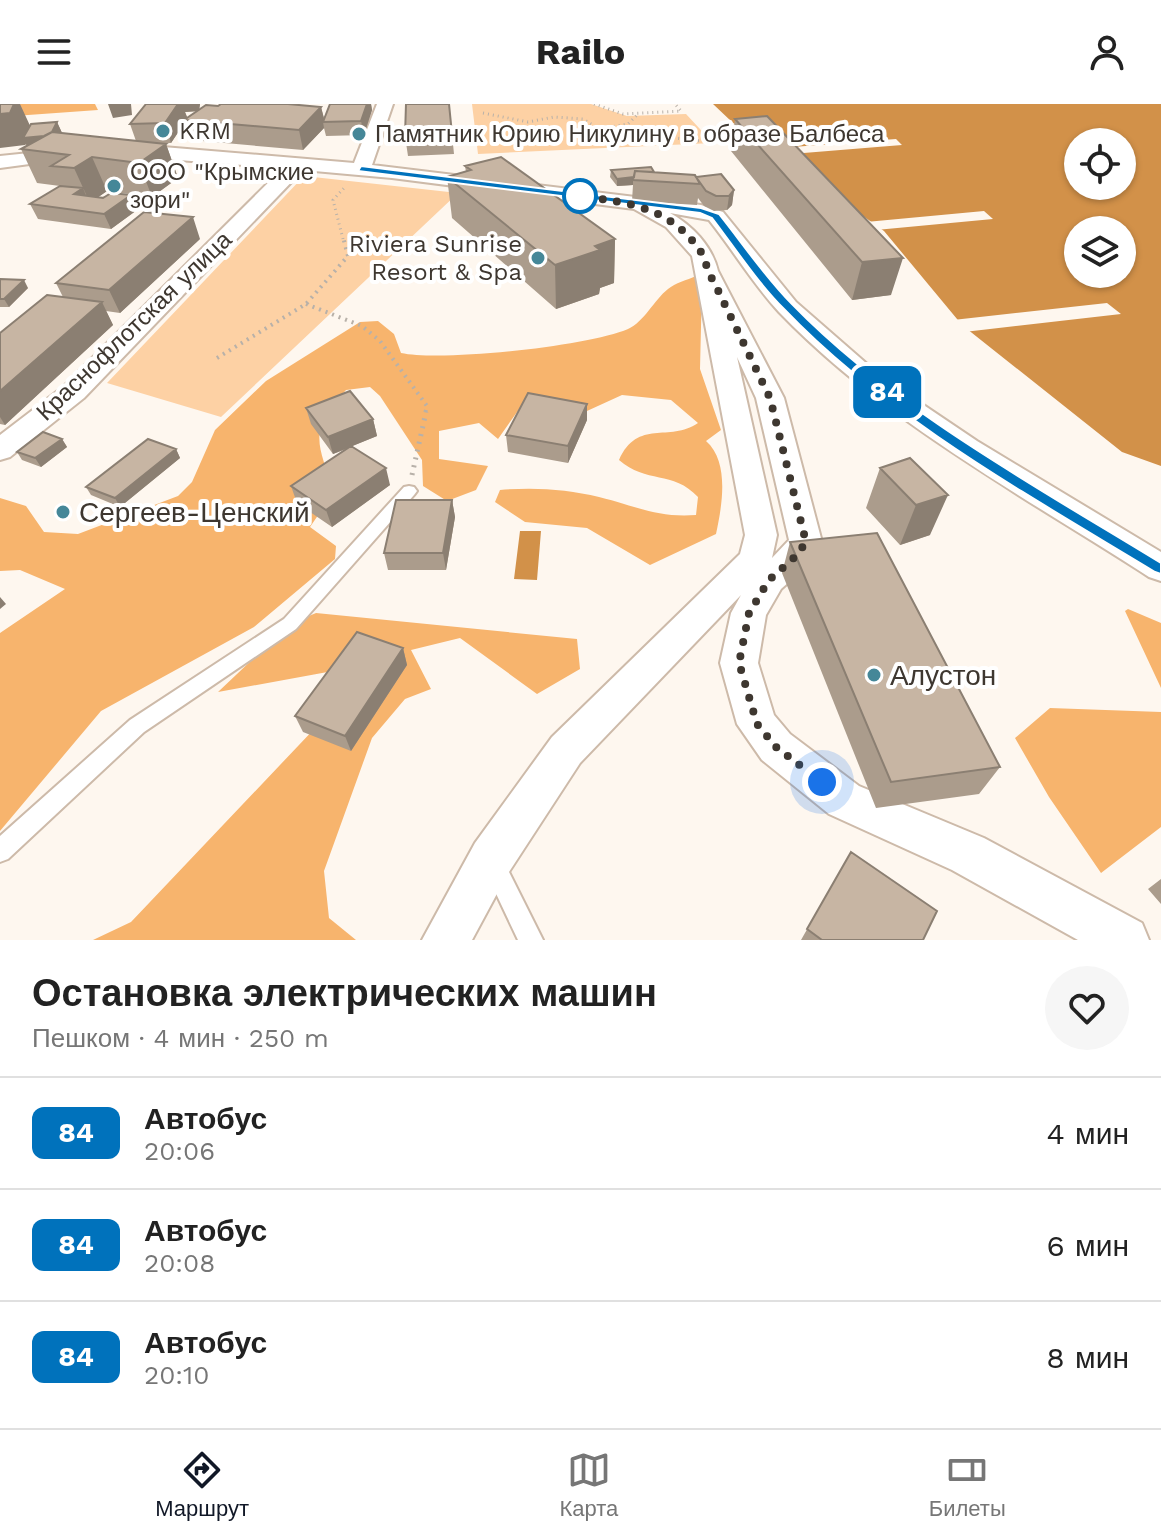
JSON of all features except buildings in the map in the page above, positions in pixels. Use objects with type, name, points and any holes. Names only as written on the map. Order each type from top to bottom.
[{"type":"street","points":[[361,169],[385,104]]},
{"type":"street","points":[[0,162],[100,152],[163,152],[361,169],[701,211],[716,216],[787,306],[874,383],[1000,472],[1161,568]]},
{"type":"street","name":"Краснофлотская улица","points":[[0,450],[74,392],[298,164]]},
{"type":"street","points":[[446,940],[491,859],[566,750],[755,560],[761,535],[703,254],[673,223],[637,203]]},
{"type":"street","points":[[705,269],[770,398],[806,542],[796,556],[769,580],[749,613],[739,663],[757,724],[776,747],[844,800],[968,854],[1125,940]]},
{"type":"lane","points":[[0,851],[137,726],[290,624],[409,491]]},
{"type":"lane","points":[[491,859],[531,940]]},
{"type":"path","points":[[594,104],[623,114],[681,111],[675,104]]},
{"type":"path","points":[[483,113],[528,122],[554,117],[583,119],[599,129],[701,141]]},
{"type":"path","points":[[599,129],[628,124],[639,113]]},
{"type":"path","points":[[217,358],[306,304],[348,256],[333,200],[361,169]]},
{"type":"path","points":[[306,304],[362,326],[380,341],[427,406],[409,491]]},
{"type":"shaded area","points":[[0,104],[95,104],[98,110],[0,117]]},
{"type":"shaded area","points":[[472,104],[591,104],[627,116],[686,114],[713,143],[478,154]]},
{"type":"shaded area","points":[[713,104],[1161,104],[1161,466],[1122,452],[962,325],[884,231],[732,122]]},
{"type":"shaded area","points":[[304,176],[458,193],[221,417],[107,383]]},
{"type":"shaded area","points":[[696,276],[702,284],[700,369],[721,430],[706,441],[719,460],[721,472],[722,498],[716,534],[650,565],[587,528],[525,522],[495,502],[500,490],[550,489],[587,494],[658,513],[696,515],[698,497],[689,489],[679,483],[639,472],[619,460],[635,439],[687,429],[698,423],[671,400],[622,395],[576,416],[527,398],[498,439],[479,423],[439,431],[439,459],[488,466],[476,490],[447,501],[423,486],[422,460],[380,396],[370,387],[346,390],[325,417],[321,428],[320,449],[334,492],[310,527],[336,546],[335,559],[254,627],[101,711],[0,831],[0,633],[65,589],[20,570],[0,571],[0,498],[26,506],[44,532],[78,534],[178,496],[192,482],[215,430],[266,381],[360,322],[378,321],[394,334],[401,353],[449,355],[516,351],[582,341],[628,329],[668,289]]},
{"type":"shaded area","points":[[520,531],[541,531],[537,580],[514,579]]},
{"type":"shaded area","points":[[1128,609],[1161,623],[1161,688],[1125,611]]},
{"type":"shaded area","points":[[316,613],[577,639],[580,669],[537,694],[460,638],[411,650],[431,689],[405,699],[372,738],[324,871],[329,918],[356,940],[93,940],[131,922],[317,726],[333,671],[218,692],[290,624]]},
{"type":"shaded area","points":[[1050,708],[1161,712],[1161,827],[1101,873],[1049,797],[1015,738]]},
{"type":"pier","points":[[896,139],[902,145],[779,155],[767,149]]},
{"type":"pier","points":[[984,211],[993,219],[876,230],[866,222]]},
{"type":"pier","points":[[1107,303],[1121,314],[964,332],[953,320]]},
{"type":"bus line","name":"84","points":[[361,169],[701,211],[716,216],[787,306],[874,383],[1000,472],[1100,528],[1161,568]]},
{"type":"place","name":"KRM","points":[[163,131]]},
{"type":"place","name":"Памятник Юрию Никулину в образе Балбеса","points":[[359,134]]},
{"type":"place","name":"ООО \"Крымские зори\"","points":[[114,186]]},
{"type":"place","name":"Riviera Sunrise Resort & Spa","points":[[538,258]]},
{"type":"place","name":"Сергеев-Ценский","points":[[63,512]]},
{"type":"place","name":"Алустон","points":[[874,675]]},
{"type":"route","points":[[580,196],[577,196],[637,203],[673,223],[703,254],[705,269],[770,398],[806,542],[796,556],[769,580],[749,613],[739,663],[757,724],[776,747],[822,782]]}]
